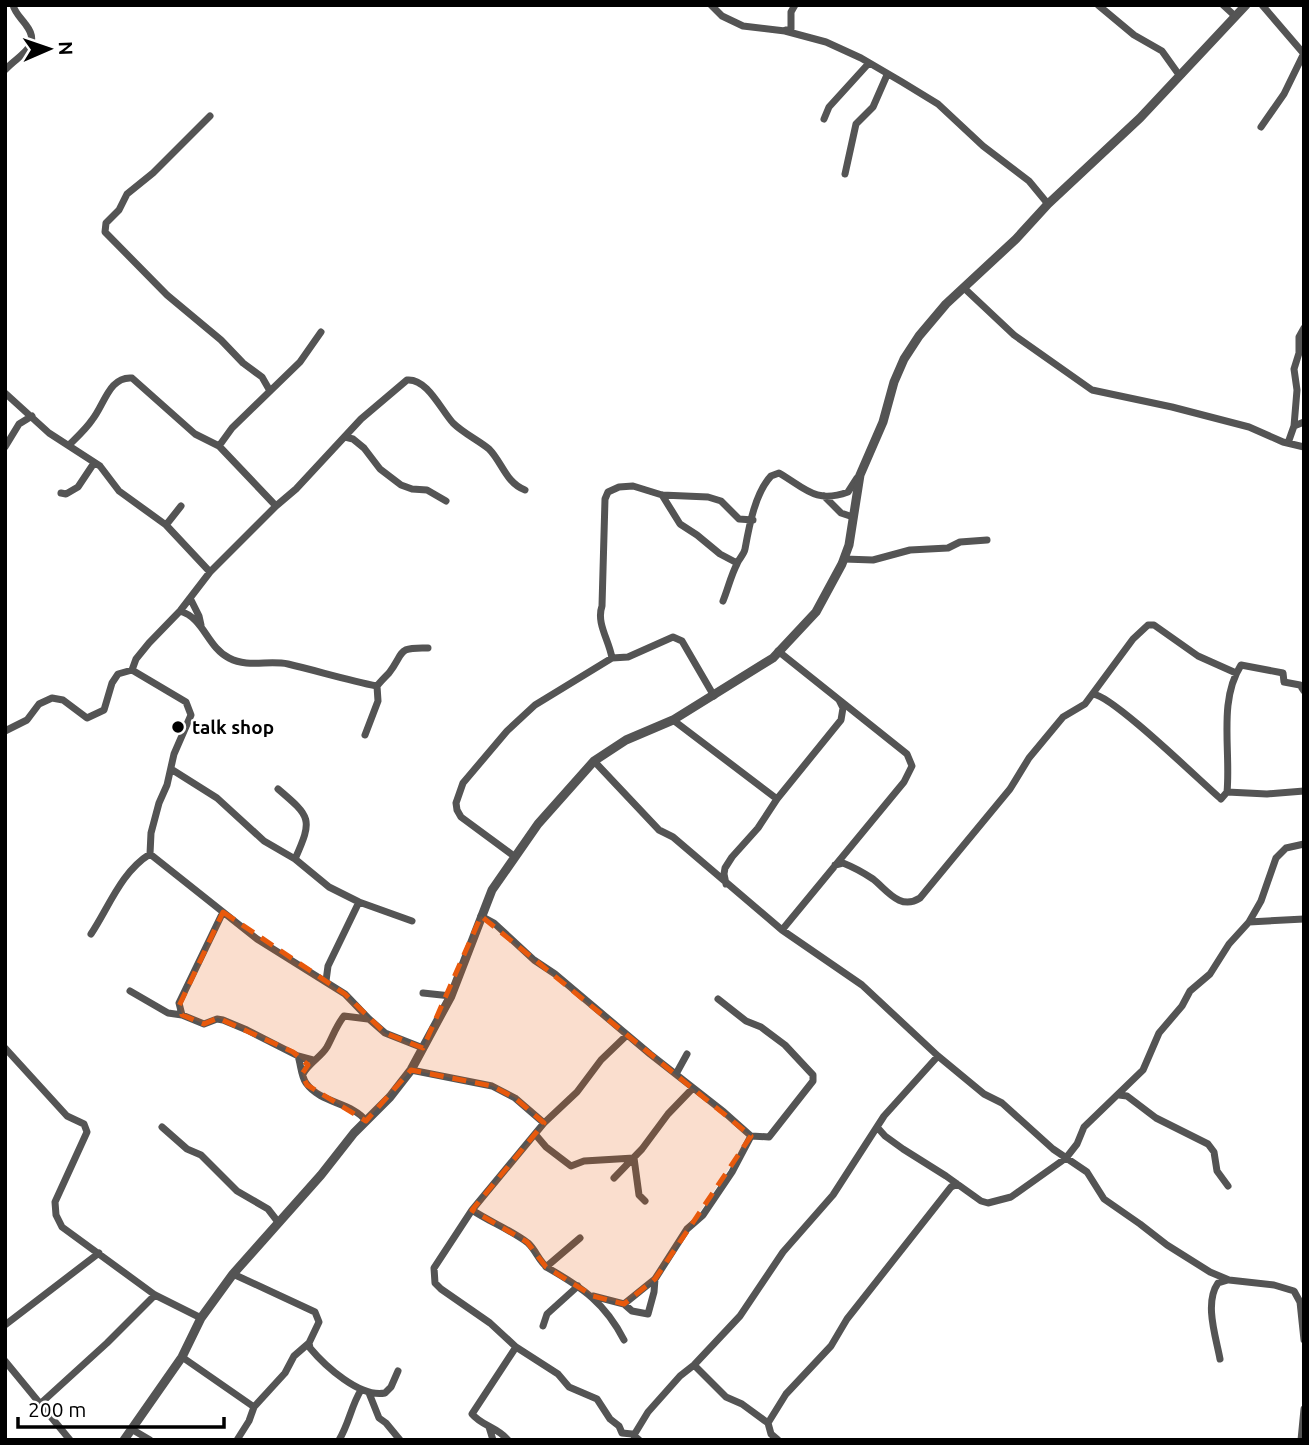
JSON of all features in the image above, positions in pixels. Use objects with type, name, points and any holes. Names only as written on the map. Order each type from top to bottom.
[{"type":"street","points":[[5,70],[30,46],[32,39],[30,31],[13,5]]},
{"type":"street","points":[[711,5],[722,16],[743,26],[785,31],[826,42],[911,87],[937,104],[983,146],[1029,181],[1048,204]]},
{"type":"street","points":[[785,31],[791,29],[791,12],[795,5]]},
{"type":"street","points":[[1098,5],[1134,35],[1162,51],[1177,72],[1182,74]]},
{"type":"street","points":[[1223,5],[1235,16]]},
{"type":"street","points":[[723,601],[737,562],[745,550],[746,534],[753,520],[760,492],[767,480],[775,473],[783,474],[798,487],[824,496],[852,490],[883,422],[894,382],[904,359],[932,320],[1016,239],[1048,204],[1116,141],[1246,5]]},
{"type":"street","points":[[1261,127],[1284,94],[1304,54],[1262,5]]},
{"type":"street","points":[[824,119],[829,107],[869,63]]},
{"type":"street","points":[[845,174],[856,124],[873,107],[887,75]]},
{"type":"street","points":[[210,116],[160,163],[153,173],[127,194],[119,210],[106,223],[105,232],[167,295],[262,377],[270,391]]},
{"type":"street","points":[[964,288],[1014,335],[1092,390],[1249,427],[1304,447]]},
{"type":"street","points":[[1288,443],[1294,426],[1297,378],[1294,369],[1299,337],[1304,328]]},
{"type":"street","points":[[219,446],[232,428],[308,352],[321,332]]},
{"type":"street","points":[[69,445],[93,420],[110,390],[118,381],[128,377],[135,380],[195,434],[219,446],[276,506]]},
{"type":"street","points":[[132,670],[136,659],[180,611],[210,572],[398,385],[412,379],[424,386],[455,425],[490,450],[513,483],[525,490]]},
{"type":"street","points":[[5,393],[49,433],[100,466],[119,491],[166,525],[210,572]]},
{"type":"street","points":[[5,447],[19,424],[32,416]]},
{"type":"street","points":[[1294,426],[1304,422]]},
{"type":"street","points":[[345,436],[364,448],[380,469],[401,485],[427,490],[446,501]]},
{"type":"street","points":[[61,493],[66,494],[78,487],[94,463]]},
{"type":"street","points":[[124,1440],[182,1357],[201,1318],[233,1274],[411,1070],[451,996],[492,890],[538,824],[594,761],[626,740],[673,720],[715,696],[773,658],[816,612],[849,545],[857,490],[864,465]]},
{"type":"street","points":[[601,486],[605,499],[605,542],[598,617],[610,645],[612,658]]},
{"type":"street","points":[[605,499],[611,489],[633,486],[662,495],[695,495],[716,499],[739,519],[753,520]]},
{"type":"street","points":[[662,495],[680,524],[720,554],[737,562]]},
{"type":"street","points":[[824,496],[841,513],[853,517]]},
{"type":"street","points":[[166,525],[181,506]]},
{"type":"street","points":[[844,559],[873,561],[910,550],[948,548],[960,542],[987,540]]},
{"type":"street","points":[[190,598],[201,626]]},
{"type":"street","points":[[180,611],[189,614],[201,626],[211,643],[223,655],[233,660],[244,663],[285,664],[377,686]]},
{"type":"street","points":[[835,865],[843,863],[856,869],[898,901],[920,898],[1010,789],[1029,758],[1063,717],[1085,704],[1133,639],[1150,625],[1198,656],[1236,673]]},
{"type":"street","points":[[514,856],[461,817],[457,810],[458,794],[463,783],[507,731],[535,705],[612,658],[628,657],[666,639],[678,638],[715,696]]},
{"type":"street","points":[[365,735],[377,701],[377,686],[403,651],[428,648]]},
{"type":"street","points":[[778,651],[911,759],[911,769],[904,782],[782,930]]},
{"type":"street","points":[[1093,694],[1102,695],[1221,799],[1227,792],[1228,713],[1236,673],[1241,665],[1284,674],[1284,682],[1300,685],[1304,691]]},
{"type":"street","points":[[5,731],[27,720],[39,704],[52,698],[63,700],[88,718],[98,714],[104,710],[112,683],[118,674],[132,670],[186,702],[191,710],[189,723],[174,754],[153,824],[150,854],[120,885],[91,934]]},
{"type":"street","points":[[727,885],[725,868],[842,717],[843,708],[839,699]]},
{"type":"street","points":[[842,717],[857,713]]},
{"type":"street","points":[[673,720],[777,799]]},
{"type":"street","points":[[594,761],[659,830],[673,837],[782,930],[862,985],[938,1056],[984,1094],[1002,1103],[1066,1158],[1087,1172],[1104,1199],[1167,1245],[1210,1272],[1229,1280],[1274,1285],[1294,1291],[1302,1310],[1304,1340]]},
{"type":"street","points":[[171,769],[217,799],[264,841],[295,859],[329,887],[359,902],[412,921]]},
{"type":"street","points":[[585,772],[605,774]]},
{"type":"street","points":[[278,789],[296,803],[308,825],[295,859]]},
{"type":"street","points":[[1227,792],[1267,794],[1304,791]]},
{"type":"street","points":[[877,1127],[903,1149],[981,1201],[1000,1201],[1011,1197],[1066,1158],[1077,1144],[1084,1127],[1143,1070],[1159,1033],[1178,1012],[1190,991],[1210,974],[1229,944],[1249,922],[1261,901],[1276,858],[1286,848],[1304,844]]},
{"type":"street","points":[[150,854],[293,963],[351,998],[385,1033],[424,1048]]},
{"type":"street","points":[[326,981],[328,966],[359,902]]},
{"type":"street","points":[[182,1015],[180,1003],[223,912]]},
{"type":"street","points":[[481,916],[494,923],[534,960],[555,974],[751,1136],[763,1138],[773,1135],[814,1078],[789,1047],[761,1027],[746,1021],[718,999]]},
{"type":"street","points":[[770,919],[782,921],[792,918]]},
{"type":"street","points":[[1249,922],[1304,919]]},
{"type":"street","points":[[130,991],[168,1013],[182,1015],[204,1024],[217,1019],[223,1020],[298,1056],[313,1060]]},
{"type":"street","points":[[423,993],[451,996]]},
{"type":"street","points":[[302,1074],[326,1049],[335,1027],[344,1016],[369,1019]]},
{"type":"street","points":[[627,1035],[601,1060],[577,1092],[544,1123],[472,1210],[434,1268],[435,1283],[490,1323],[516,1348],[558,1374],[569,1387],[597,1399],[622,1433],[637,1438],[648,1412],[740,1316],[783,1252],[833,1195],[893,1105],[938,1056]]},
{"type":"street","points":[[5,1048],[67,1116],[83,1124],[87,1132],[55,1202],[56,1215],[62,1227],[155,1295],[201,1318]]},
{"type":"street","points":[[676,1074],[687,1054]]},
{"type":"street","points":[[298,1056],[307,1085],[321,1097],[361,1114],[366,1122]]},
{"type":"street","points":[[411,1070],[499,1088],[544,1123]]},
{"type":"street","points":[[614,1178],[693,1088]]},
{"type":"street","points":[[1119,1095],[1127,1096],[1156,1118],[1208,1144],[1214,1153],[1217,1171],[1228,1186]]},
{"type":"street","points":[[162,1127],[187,1149],[201,1155],[237,1191],[268,1209],[278,1222]]},
{"type":"street","points":[[536,1133],[546,1147],[570,1166],[584,1161],[634,1158]]},
{"type":"street","points":[[624,1304],[655,1279],[687,1228],[703,1215],[732,1172],[751,1136]]},
{"type":"street","points":[[634,1158],[639,1195],[645,1201]]},
{"type":"street","points":[[778,1440],[769,1431],[768,1423],[786,1394],[831,1346],[847,1319],[889,1263],[944,1195],[957,1184]]},
{"type":"street","points":[[472,1210],[527,1242],[546,1267],[557,1271],[593,1297],[615,1321],[624,1340]]},
{"type":"street","points":[[546,1267],[580,1238]]},
{"type":"street","points":[[5,1325],[99,1253]]},
{"type":"street","points":[[233,1274],[315,1312],[319,1322],[309,1343],[294,1356],[285,1373],[254,1407],[237,1440]]},
{"type":"street","points":[[593,1297],[624,1304],[632,1311],[648,1314],[655,1279]]},
{"type":"street","points":[[1220,1359],[1214,1328],[1212,1295],[1218,1283],[1229,1280]]},
{"type":"street","points":[[543,1326],[547,1314],[578,1286]]},
{"type":"street","points":[[40,1404],[155,1295]]},
{"type":"street","points":[[309,1343],[316,1354],[361,1390],[369,1393],[380,1394],[388,1391],[398,1371]]},
{"type":"street","points":[[508,1440],[498,1430],[478,1421],[472,1414],[516,1348]]},
{"type":"street","points":[[182,1357],[254,1407]]},
{"type":"street","points":[[5,1361],[70,1440]]},
{"type":"street","points":[[694,1365],[726,1397],[768,1423]]},
{"type":"street","points":[[339,1440],[352,1404],[361,1390]]},
{"type":"street","points":[[369,1393],[379,1418],[400,1440]]},
{"type":"street","points":[[1301,1440],[1304,1409]]},
{"type":"street","points":[[489,1427],[494,1440]]},
{"type":"street","points":[[133,1430],[150,1440]]},
{"type":"highlighted area","points":[[223,912],[345,994],[385,1033],[423,1048],[481,916],[751,1136],[655,1279],[624,1304],[593,1296],[546,1267],[527,1242],[472,1210],[544,1123],[515,1098],[492,1086],[411,1070],[366,1121],[307,1085],[302,1074],[308,1065],[293,1052],[218,1018],[204,1024],[182,1015],[179,1006]]},
{"type":"place","name":"talk shop","points":[[178,727]]}]
